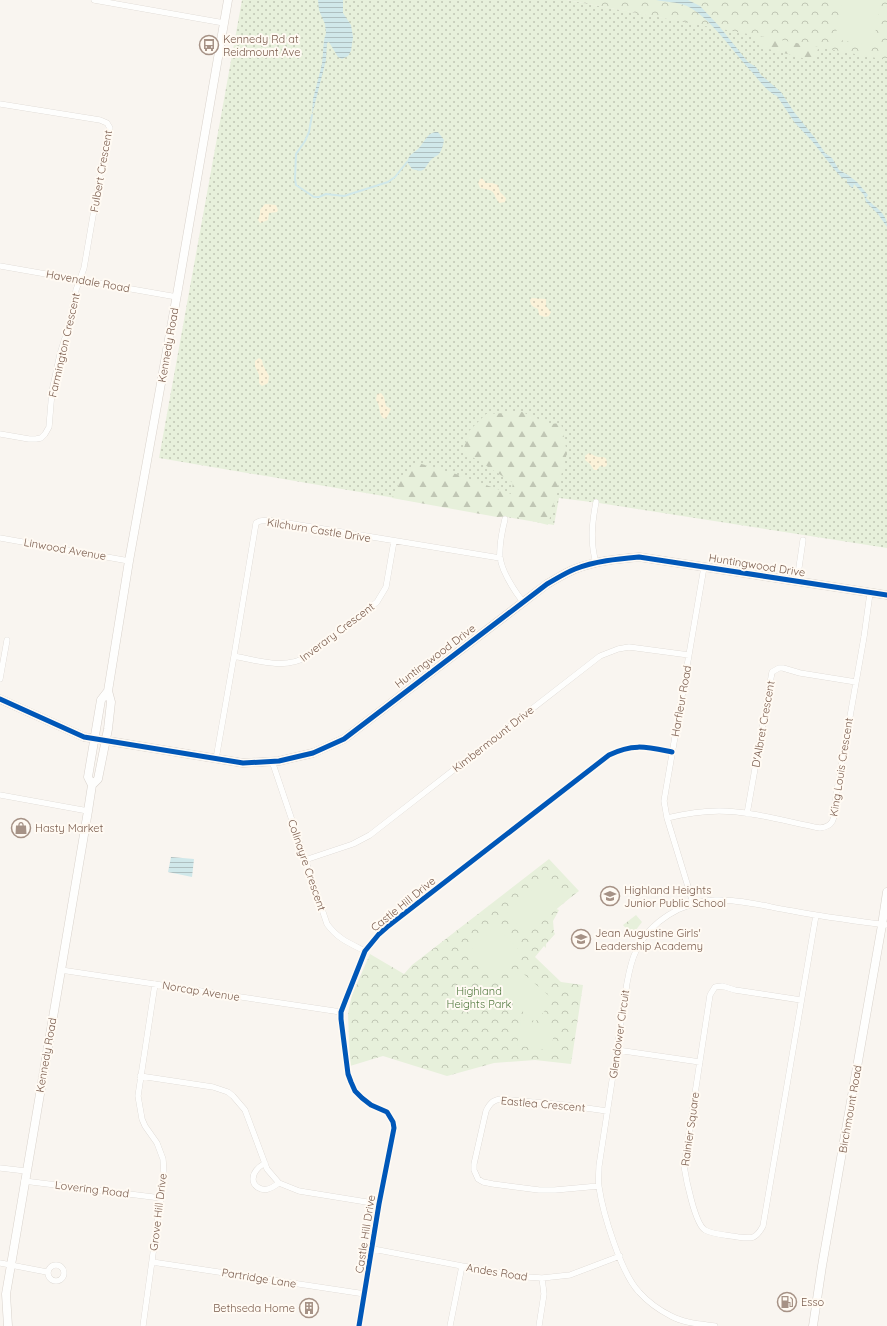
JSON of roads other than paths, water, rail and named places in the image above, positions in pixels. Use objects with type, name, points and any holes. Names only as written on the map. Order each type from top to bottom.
[{"type":"main road","name":"Kennedy Road","points":[[92,785],[98,779],[106,741],[111,702],[108,691],[129,561],[177,297],[228,0]]},
{"type":"main road","name":"Huntingwood Drive","points":[[0,699],[84,737],[243,763],[272,761],[313,753],[344,739],[547,584],[574,569],[596,562],[639,557],[887,595]]},
{"type":"main road","name":"Kennedy Road","points":[[8,1326],[6,1294],[10,1265],[88,811],[92,785],[88,777],[101,700],[108,691]]},
{"type":"main road","name":"Birchmount Road","points":[[813,1326],[825,1250],[885,925],[887,892]]},
{"type":"street","points":[[94,0],[224,23]]},
{"type":"street","name":"Fulbert Crescent","points":[[0,104],[91,118],[100,120],[109,125],[110,128],[105,146],[84,268],[80,279]]},
{"type":"street","name":"Havendale Road","points":[[0,266],[177,297]]},
{"type":"street","name":"Farmington Crescent","points":[[0,434],[36,439],[41,438],[47,431],[49,427],[52,391],[60,354],[67,333],[76,290],[80,279]]},
{"type":"street","points":[[596,502],[592,522],[592,549],[596,562]]},
{"type":"street","points":[[505,519],[500,558],[502,566],[512,587],[523,602]]},
{"type":"street","name":"Kilchurn Castle Drive","points":[[216,759],[256,523],[268,520],[500,558]]},
{"type":"street","name":"Linwood Avenue","points":[[0,538],[129,561]]},
{"type":"street","points":[[797,582],[803,540]]},
{"type":"street","name":"Inverary Crescent","points":[[234,656],[289,664],[308,656],[378,602],[386,587],[394,541]]},
{"type":"street","name":"Harfleur Road","points":[[693,903],[667,818],[665,793],[704,567]]},
{"type":"street","name":"King Louis Crescent","points":[[667,818],[691,813],[719,811],[747,814],[820,828],[828,827],[833,822],[870,593]]},
{"type":"street","points":[[0,679],[7,640]]},
{"type":"street","name":"Kimbermount Drive","points":[[305,860],[353,844],[370,835],[600,656],[618,649],[629,647],[689,655]]},
{"type":"street","name":"D'Albret Crescent","points":[[747,814],[772,672],[778,668],[783,668],[800,673],[856,682]]},
{"type":"street","name":"Castle Hill Drive","points":[[359,1326],[373,1249],[379,1204],[394,1128],[393,1122],[387,1112],[371,1105],[362,1098],[351,1082],[348,1074],[341,1012],[365,951],[383,931],[609,755],[618,750],[636,746],[672,752]]},
{"type":"street","name":"Colinayre Crescent","points":[[272,761],[298,834],[305,860],[327,924],[334,934],[365,951]]},
{"type":"street","points":[[0,795],[88,811]]},
{"type":"street","name":"Glendower Circuit","points":[[715,1326],[681,1321],[650,1303],[638,1292],[631,1281],[620,1256],[607,1221],[599,1186],[599,1166],[627,983],[630,966],[636,950],[644,938],[657,924],[675,911],[693,903],[716,900],[736,901],[816,916],[885,925]]},
{"type":"street","name":"Rainier Square","points":[[802,1000],[735,990],[722,986],[715,987],[710,995],[684,1166],[686,1181],[697,1219],[704,1229],[713,1233],[749,1238],[756,1237],[759,1234],[764,1222],[802,1000],[816,916]]},
{"type":"street","name":"Norcap Avenue","points":[[61,970],[341,1012]]},
{"type":"street","name":"Grove Hill Drive","points":[[143,1326],[164,1174],[163,1159],[157,1144],[142,1119],[138,1096],[155,984]]},
{"type":"street","points":[[617,1050],[700,1062]]},
{"type":"street","points":[[140,1076],[213,1087],[228,1092],[246,1110],[267,1169],[280,1183],[299,1191],[379,1204]]},
{"type":"street","name":"Eastlea Crescent","points":[[599,1186],[539,1190],[493,1184],[483,1182],[478,1179],[474,1170],[474,1164],[486,1111],[490,1103],[496,1100],[501,1099],[565,1105],[607,1111]]},
{"type":"street","points":[[265,1163],[260,1166],[253,1178],[255,1185],[260,1189],[267,1190],[280,1183]]},
{"type":"street","points":[[0,1168],[26,1171]]},
{"type":"street","name":"Lovering Road","points":[[24,1181],[161,1198]]},
{"type":"street","name":"Andes Road","points":[[373,1249],[462,1266],[527,1277],[542,1278],[570,1275],[620,1256]]},
{"type":"street","name":"Partridge Lane","points":[[152,1262],[365,1294]]},
{"type":"street","points":[[0,1263],[47,1272]]},
{"type":"street","points":[[450,1326],[462,1266]]},
{"type":"street","points":[[539,1326],[544,1294],[542,1278]]},
{"type":"water","points":[[318,0],[343,0],[343,13],[351,25],[353,37],[351,51],[348,56],[342,59],[338,57],[329,42],[327,43],[326,60],[312,115],[313,99],[322,64],[326,33],[325,24],[319,10]]},
{"type":"water","points":[[656,0],[688,0],[700,6],[719,26],[748,62],[756,67],[761,75],[781,92],[825,153],[832,158],[839,170],[857,182],[868,195],[866,198],[883,214],[887,227],[878,214],[866,202],[864,195],[854,184],[852,188],[847,183],[847,179],[842,178],[812,141],[795,123],[777,96],[763,86],[704,18],[687,6]]},
{"type":"water","points":[[438,132],[444,140],[440,152],[422,171],[412,169],[407,162],[409,157],[419,148],[428,136]]},
{"type":"water","points":[[171,857],[194,859],[192,877],[168,872]]},
{"type":"waterway","points":[[312,115],[309,132],[296,154],[295,179],[296,185],[314,197],[319,197],[326,194],[344,196],[388,182],[395,177],[407,162]]},
{"type":"place","name":"Kennedy Rd at Reidmount Ave","points":[[209,45]]},
{"type":"place","name":"Hasty Market","points":[[21,828]]},
{"type":"place","name":"Highland Heights Junior Public School","points":[[610,896]]},
{"type":"place","name":"Jean Augustine Girls' Leadership Academy","points":[[581,939]]},
{"type":"place","name":"Esso","points":[[787,1302]]},
{"type":"place","name":"Bethseda Home","points":[[309,1308]]},
{"type":"park label","name":"Highland Heights Park","points":[[479,997]]}]
